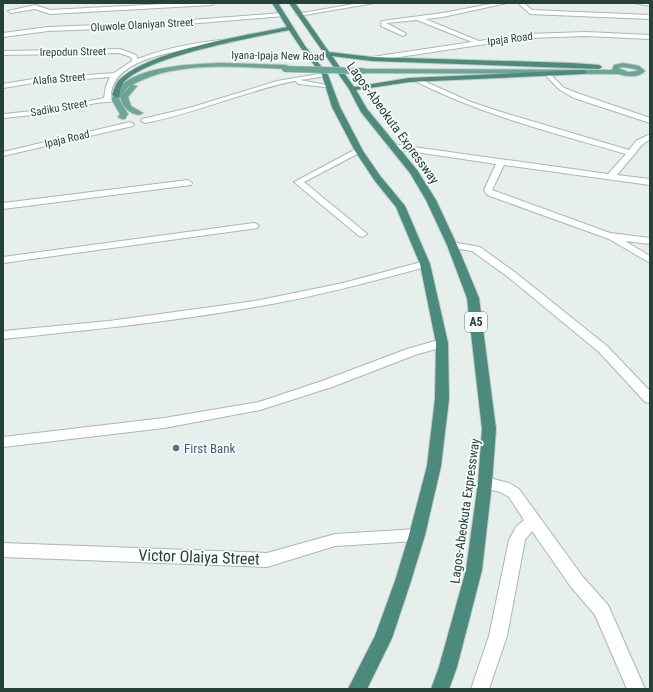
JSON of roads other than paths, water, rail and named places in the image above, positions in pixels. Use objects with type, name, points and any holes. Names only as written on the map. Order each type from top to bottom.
[{"type":"highway","name":"Lagos-Abeokuta Expressway","points":[[276,3],[290,28],[325,75],[336,108],[359,151],[378,179],[400,206],[425,264],[442,343],[442,399],[434,466],[417,535],[403,581],[383,638],[357,689]]},
{"type":"highway","name":"Lagos-Abeokuta Expressway","points":[[292,3],[352,89],[364,110],[414,172],[431,200],[452,245],[473,298],[489,429],[485,483],[474,570],[448,667],[440,689]]},
{"type":"highway","points":[[113,98],[119,84],[128,75],[142,68],[180,54],[290,28]]},
{"type":"highway","points":[[326,53],[372,59],[599,67]]},
{"type":"highway","points":[[352,89],[417,80],[587,72]]},
{"type":"main road","name":"Iyana-Ipaja New Road","points":[[113,98],[126,85],[139,78],[174,68],[215,65],[362,70],[587,72],[618,69]]},
{"type":"main road","points":[[618,69],[623,65],[650,72]]},
{"type":"main road","points":[[639,70],[650,66]]},
{"type":"main road","name":"Iyana-Ipaja New Road","points":[[362,70],[496,70],[599,67],[618,69]]},
{"type":"main road","name":"Iyana-Ipaja New Road","points":[[139,113],[131,111],[124,97],[130,88],[158,75],[186,69],[286,68]]},
{"type":"main road","points":[[113,98],[124,114],[122,119]]},
{"type":"street","points":[[11,11],[35,6],[51,12],[212,3]]},
{"type":"street","points":[[299,14],[371,3]]},
{"type":"street","points":[[403,34],[383,24],[384,22],[444,15],[504,3]]},
{"type":"street","points":[[521,3],[530,12],[650,16]]},
{"type":"street","points":[[638,3],[650,4]]},
{"type":"street","name":"Oluwole Olaniyan Street","points":[[3,34],[48,29],[160,24],[282,15]]},
{"type":"street","points":[[417,18],[478,43]]},
{"type":"street","name":"Ipaja Road","points":[[372,59],[513,37],[566,34],[650,37]]},
{"type":"street","points":[[113,98],[107,92],[115,75],[136,63],[180,47],[205,42],[231,41]]},
{"type":"street","name":"Irepodun Street","points":[[3,53],[120,51],[134,56],[136,63]]},
{"type":"street","name":"Alafia Street","points":[[3,86],[33,81],[115,75]]},
{"type":"street","points":[[139,113],[146,118],[180,114],[286,80],[325,75]]},
{"type":"street","points":[[548,75],[562,89],[577,96],[650,121]]},
{"type":"street","points":[[286,80],[330,87]]},
{"type":"street","points":[[417,80],[442,93],[464,101],[524,121],[632,152]]},
{"type":"street","name":"Sadiku Street","points":[[3,116],[53,111],[113,98]]},
{"type":"street","name":"Ipaja Road","points":[[3,149],[83,133],[139,113]]},
{"type":"street","name":"Ipaja Road","points":[[3,154],[130,124],[146,118]]},
{"type":"street","points":[[122,119],[130,124]]},
{"type":"street","points":[[611,177],[639,143],[650,136]]},
{"type":"street","points":[[392,146],[650,182]]},
{"type":"street","points":[[359,151],[298,182],[311,191],[362,234]]},
{"type":"street","points":[[501,162],[488,190],[490,193],[608,236],[650,260]]},
{"type":"street","points":[[3,206],[188,183]]},
{"type":"street","points":[[3,260],[254,226]]},
{"type":"street","points":[[608,236],[650,240]]},
{"type":"street","points":[[452,245],[476,249],[548,302],[603,349],[650,399]]},
{"type":"street","points":[[3,335],[109,324],[255,304],[344,286],[425,264]]},
{"type":"street","points":[[3,442],[40,436],[164,423],[260,406],[327,384],[411,352],[442,343]]},
{"type":"street","points":[[485,483],[504,487],[514,493],[577,582],[602,610],[636,689]]},
{"type":"street","points":[[480,689],[498,636],[517,540],[520,531],[534,522]]},
{"type":"street","name":"Victor Olaiya Street","points":[[3,550],[267,560],[335,540],[417,535]]},
{"type":"place","name":"First Bank","points":[[176,448]]}]
